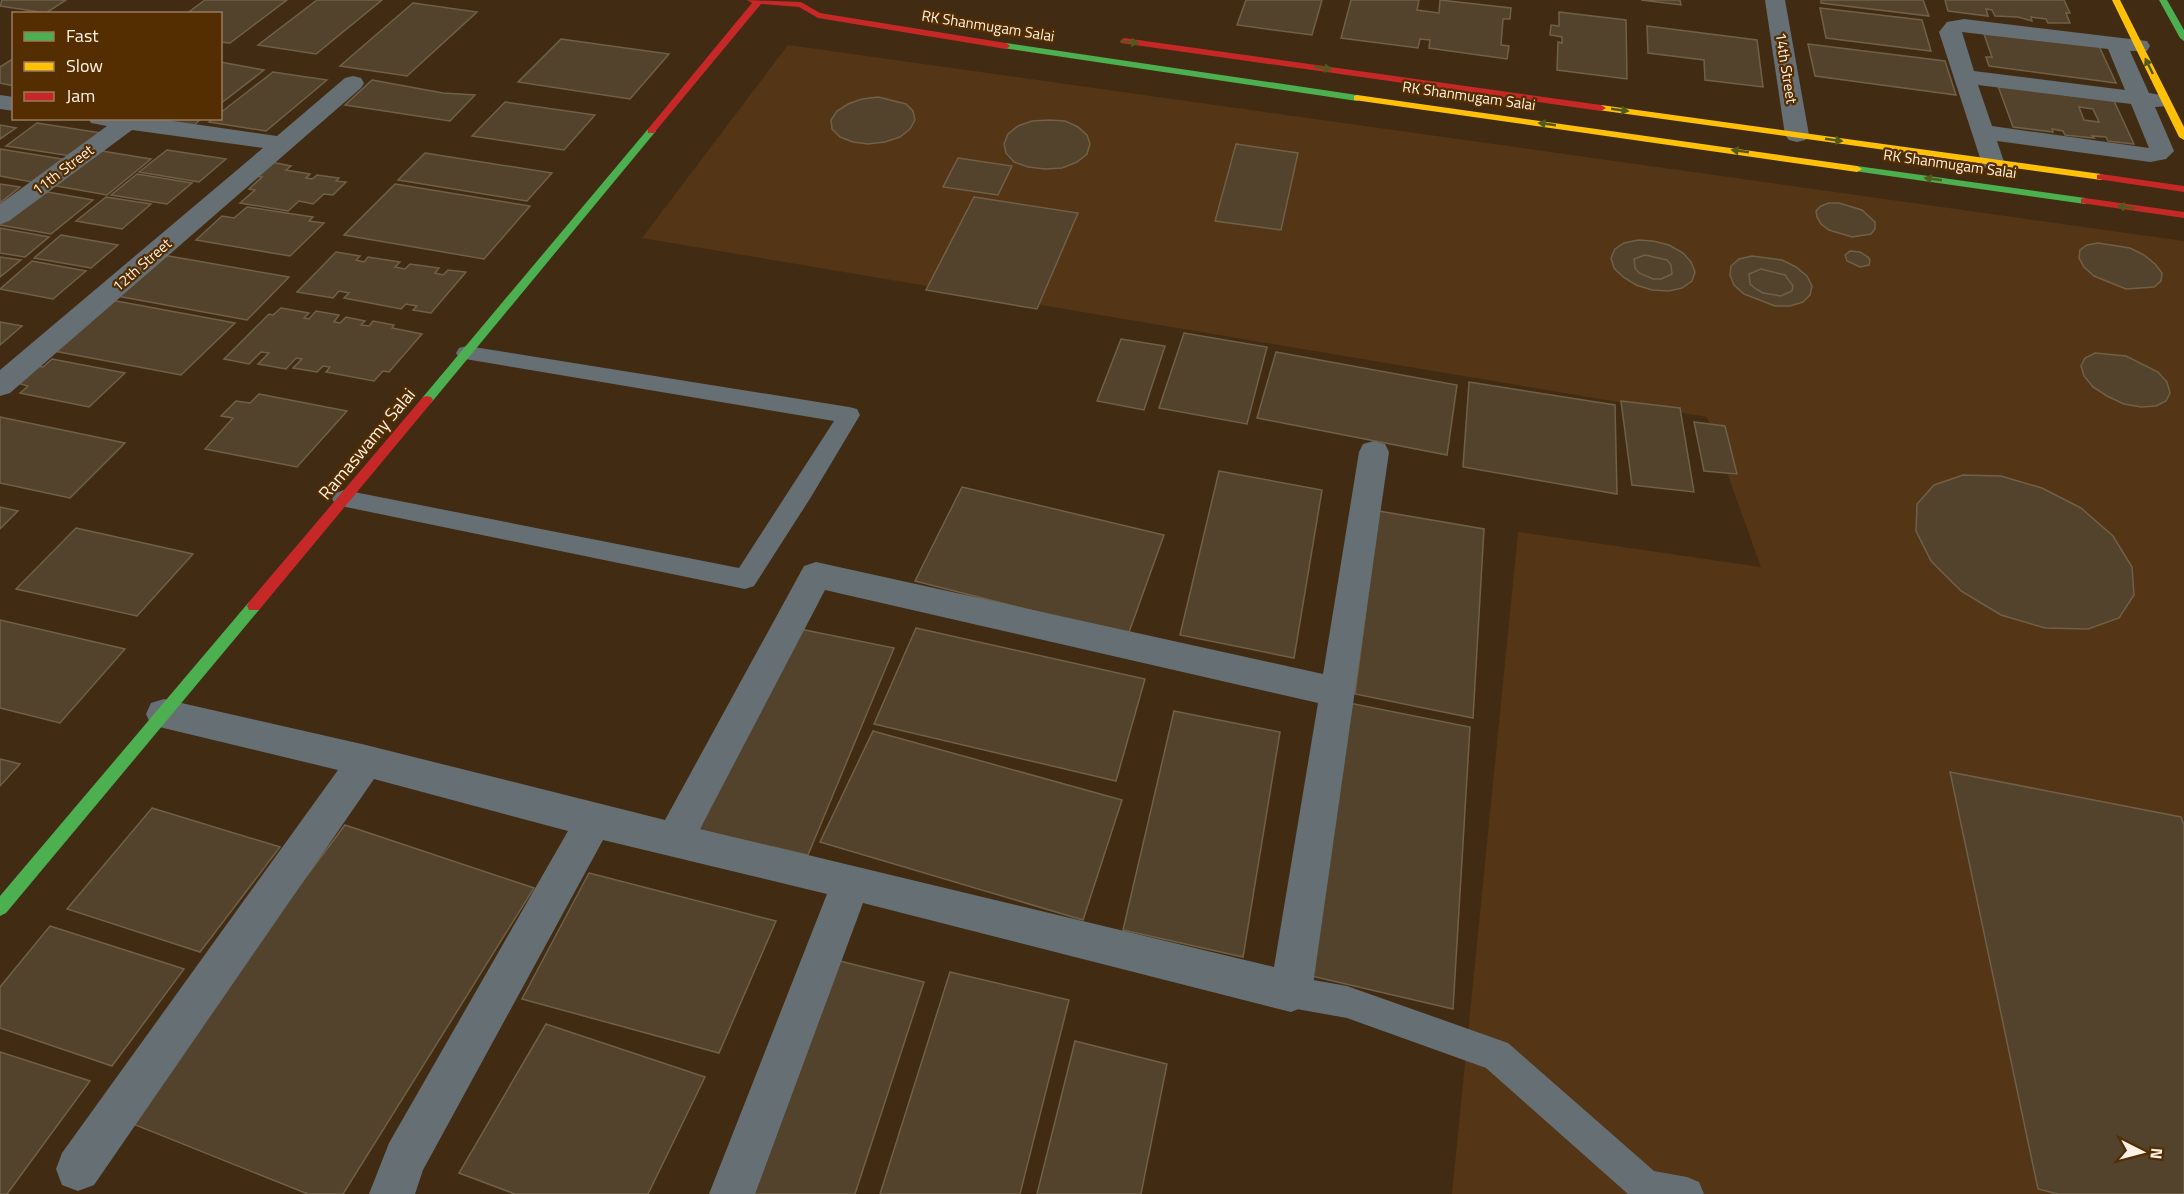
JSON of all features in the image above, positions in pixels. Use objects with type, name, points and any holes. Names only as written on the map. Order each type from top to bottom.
[{"type":"street","name":"RK Shanmugam Salai","points":[[756,0],[801,5],[818,15],[1065,56],[2184,215]]},
{"type":"street","name":"Ramaswamy Salai","points":[[0,909],[467,353],[756,0]]},
{"type":"street","name":"14th Street","points":[[1775,0],[1797,135]]},
{"type":"street","points":[[1983,132],[2158,154],[2162,151],[2140,99],[2116,0]]},
{"type":"street","points":[[2163,0],[2184,38]]},
{"type":"street","points":[[801,5],[843,5]]},
{"type":"street","points":[[1992,162],[1950,32],[1955,27],[1964,25],[2127,45],[2166,102],[2184,137]]},
{"type":"street","points":[[1110,39],[2184,189]]},
{"type":"street","points":[[1964,76],[2166,102]]},
{"type":"street","points":[[1379,100],[1386,77]]},
{"type":"street","name":"12th Street","points":[[0,386],[353,83]]},
{"type":"street","points":[[110,120],[284,144]]},
{"type":"street","name":"11th Street","points":[[0,216],[126,123]]},
{"type":"street","points":[[164,714],[366,761],[594,821],[851,882],[1290,992],[1374,452]]},
{"type":"street","points":[[674,840],[816,575],[1336,692]]},
{"type":"street","points":[[78,1169],[366,761]]},
{"type":"street","points":[[392,1194],[405,1159],[594,821]]},
{"type":"street","points":[[732,1194],[851,882]]},
{"type":"lane","points":[[344,499],[745,579],[804,491],[849,415],[467,353]]},
{"type":"lane","points":[[1290,992],[1347,1002],[1496,1055],[1646,1187],[1687,1194]]},
{"type":"shaded area","points":[[788,45],[2184,241],[2184,1194],[1452,1194],[1518,532],[1761,567],[1707,417],[642,238]]},
{"type":"building","points":[[2,0],[66,0],[48,12],[0,6]]},
{"type":"building","points":[[205,0],[287,0],[230,43],[222,42],[222,12],[189,12]]},
{"type":"building","points":[[317,0],[382,0],[316,54],[258,45]]},
{"type":"building","points":[[1246,0],[1322,0],[1312,35],[1237,25]]},
{"type":"building","points":[[1351,0],[1419,0],[1417,10],[1439,13],[1440,0],[1511,8],[1510,19],[1503,19],[1501,45],[1509,46],[1507,59],[1429,48],[1430,40],[1420,39],[1418,48],[1341,38]]},
{"type":"building","points":[[1641,0],[1680,0],[1681,5]]},
{"type":"building","points":[[1821,0],[1923,0],[1929,16],[1821,3]]},
{"type":"building","points":[[1945,0],[2064,0],[2070,13],[2066,13],[2070,23],[2048,23],[2046,19],[2031,17],[2032,21],[2018,17],[1995,16],[1992,10],[1986,9],[1988,16],[1948,11]]},
{"type":"building","points":[[413,3],[477,12],[407,76],[340,66]]},
{"type":"building","points":[[1820,8],[1922,20],[1931,51],[1826,38]]},
{"type":"building","points":[[1559,12],[1626,20],[1627,79],[1557,70],[1558,42],[1562,43],[1562,37],[1550,35],[1551,25],[1559,26]]},
{"type":"building","points":[[1647,26],[1757,40],[1763,87],[1705,80],[1704,60],[1648,53]]},
{"type":"building","points":[[1984,34],[2099,46],[2116,83],[1989,66],[1986,57],[1992,57]]},
{"type":"building","points":[[561,39],[669,54],[630,99],[518,82]]},
{"type":"building","points":[[1808,44],[1945,61],[1956,95],[1815,76]]},
{"type":"building","points":[[12,59],[12,86],[0,83],[0,67]]},
{"type":"building","points":[[222,62],[264,70],[222,102]]},
{"type":"building","points":[[273,72],[327,80],[266,131],[209,122],[222,120],[222,111]]},
{"type":"building","points":[[372,80],[443,93],[475,95],[450,121],[345,105]]},
{"type":"building","points":[[1998,86],[2114,101],[2134,144],[2108,141],[2106,137],[2065,135],[2063,131],[2052,129],[2053,132],[2013,127]],"holes":[[[2079,107],[2093,109],[2099,122],[2084,120]]]},
{"type":"building","points":[[878,97],[906,104],[913,111],[915,120],[910,129],[900,137],[868,144],[840,137],[832,129],[831,120],[837,111],[862,99]]},
{"type":"building","points":[[505,102],[595,115],[564,150],[472,136]]},
{"type":"building","points":[[158,120],[200,120],[193,126]]},
{"type":"building","points":[[1032,121],[1065,121],[1078,127],[1087,135],[1090,144],[1087,154],[1077,162],[1062,168],[1028,167],[1014,162],[1006,153],[1004,144],[1008,134],[1018,126]]},
{"type":"building","points":[[37,123],[101,133],[71,156],[6,146]]},
{"type":"building","points":[[0,125],[16,128],[0,139]]},
{"type":"building","points":[[1236,144],[1298,153],[1281,230],[1215,221]]},
{"type":"building","points":[[0,149],[62,159],[32,182],[0,176]]},
{"type":"building","points":[[96,150],[151,159],[107,195],[51,185]]},
{"type":"building","points":[[167,150],[226,159],[199,182],[139,172]]},
{"type":"building","points":[[425,153],[552,173],[527,201],[398,180]]},
{"type":"building","points":[[958,158],[1012,166],[998,195],[943,187]]},
{"type":"building","points":[[271,162],[291,166],[286,170],[310,174],[306,178],[312,179],[317,175],[339,178],[336,181],[346,182],[333,195],[324,194],[313,204],[299,201],[288,211],[240,203],[255,190],[249,189],[262,177],[256,176]]},
{"type":"building","points":[[137,174],[192,183],[167,204],[111,195]]},
{"type":"building","points":[[0,184],[20,187],[0,203]]},
{"type":"building","points":[[395,184],[530,206],[484,259],[344,235]]},
{"type":"building","points":[[42,191],[93,200],[51,234],[0,225]]},
{"type":"building","points":[[106,197],[151,204],[122,229],[76,221]]},
{"type":"building","points":[[974,197],[1078,213],[1037,309],[926,290]]},
{"type":"building","points":[[1829,203],[1839,203],[1862,210],[1875,222],[1875,229],[1871,234],[1852,237],[1829,230],[1821,224],[1816,211]]},
{"type":"building","points":[[247,207],[313,217],[309,221],[324,223],[290,256],[196,240],[222,216],[234,218]]},
{"type":"building","points":[[0,228],[49,237],[25,257],[0,253]]},
{"type":"building","points":[[61,235],[118,245],[91,268],[34,258]]},
{"type":"building","points":[[1638,240],[1669,245],[1683,253],[1691,262],[1695,272],[1692,281],[1682,288],[1669,291],[1652,290],[1636,285],[1623,277],[1614,268],[1611,258],[1615,249],[1624,243]]},
{"type":"building","points":[[2098,243],[2130,248],[2144,255],[2162,273],[2161,281],[2154,287],[2126,289],[2094,276],[2084,267],[2079,258],[2080,250],[2087,245]]},
{"type":"building","points":[[1850,251],[1860,252],[1868,257],[1869,265],[1860,267],[1847,261],[1845,255]]},
{"type":"building","points":[[336,252],[360,256],[356,260],[364,262],[368,257],[400,262],[395,267],[405,269],[410,264],[439,268],[435,273],[443,275],[448,270],[466,272],[431,313],[413,310],[417,306],[406,304],[401,309],[344,298],[349,293],[339,291],[333,298],[297,292]]},
{"type":"building","points":[[163,255],[289,277],[247,320],[117,296]]},
{"type":"building","points":[[1645,255],[1667,260],[1671,265],[1672,274],[1661,279],[1653,279],[1639,273],[1635,268],[1634,259]]},
{"type":"building","points":[[1752,256],[1782,260],[1796,267],[1807,276],[1812,286],[1810,295],[1803,302],[1790,306],[1775,306],[1744,294],[1734,285],[1730,275],[1731,266],[1739,259]]},
{"type":"building","points":[[0,257],[21,260],[0,277]]},
{"type":"building","points":[[32,261],[86,271],[53,299],[0,289]]},
{"type":"building","points":[[1761,269],[1785,275],[1793,286],[1792,291],[1781,296],[1763,293],[1756,289],[1750,284],[1749,274]]},
{"type":"building","points":[[111,300],[235,323],[181,375],[54,351]]},
{"type":"building","points":[[281,308],[309,313],[304,318],[309,319],[316,311],[339,315],[334,322],[340,323],[346,317],[365,321],[361,325],[369,326],[373,321],[394,325],[392,328],[422,334],[389,372],[383,371],[374,381],[326,372],[330,367],[323,366],[317,372],[293,368],[302,359],[296,358],[286,369],[258,364],[269,353],[261,352],[249,364],[224,359],[269,314],[273,315]]},
{"type":"building","points":[[0,322],[22,326],[0,345]]},
{"type":"building","points":[[1184,333],[1267,347],[1247,424],[1159,408]]},
{"type":"building","points":[[1121,339],[1165,346],[1144,410],[1097,401]]},
{"type":"building","points":[[1276,352],[1457,385],[1447,455],[1257,418]]},
{"type":"building","points":[[2095,353],[2126,356],[2158,372],[2167,382],[2170,393],[2166,401],[2156,406],[2141,407],[2124,404],[2093,387],[2084,376],[2081,366],[2085,358]]},
{"type":"building","points":[[52,359],[125,373],[89,407],[20,393],[28,386],[17,383],[36,366],[43,367]]},
{"type":"building","points":[[1469,382],[1615,405],[1617,494],[1463,467]]},
{"type":"building","points":[[259,394],[347,411],[297,467],[205,449],[233,418],[221,416],[236,401],[250,403]]},
{"type":"building","points":[[1621,401],[1680,408],[1694,492],[1632,485]]},
{"type":"building","points":[[0,417],[125,443],[70,498],[0,483]]},
{"type":"building","points":[[1694,422],[1725,426],[1737,474],[1704,471]]},
{"type":"building","points":[[1219,471],[1322,490],[1294,658],[1180,635]]},
{"type":"building","points":[[1963,475],[2001,476],[2042,488],[2081,508],[2113,536],[2132,567],[2134,595],[2119,618],[2088,629],[2045,628],[2001,615],[1961,591],[1931,561],[1916,531],[1917,504],[1934,485]]},
{"type":"building","points":[[962,487],[1164,535],[1128,635],[915,581]]},
{"type":"building","points":[[0,507],[18,511],[0,529]]},
{"type":"building","points":[[1379,511],[1484,529],[1473,718],[1355,694]]},
{"type":"building","points":[[76,528],[193,554],[137,616],[16,589]]},
{"type":"building","points":[[0,620],[125,649],[60,723],[0,708]]},
{"type":"building","points":[[795,628],[894,648],[808,855],[699,830]]},
{"type":"building","points":[[916,628],[1145,679],[1116,781],[874,724]]},
{"type":"building","points":[[1344,702],[1470,727],[1453,1009],[1307,975]]},
{"type":"building","points":[[1174,711],[1280,732],[1243,957],[1123,930]]},
{"type":"building","points":[[873,731],[1122,800],[1083,920],[820,842]]},
{"type":"building","points":[[0,759],[20,764],[0,786]]},
{"type":"building","points":[[1950,772],[2181,817],[2184,825],[2184,1194],[2058,1194],[2038,1189]]},
{"type":"building","points":[[152,808],[280,847],[200,952],[67,909]]},
{"type":"building","points":[[345,825],[534,888],[343,1194],[308,1194],[123,1120]]},
{"type":"building","points":[[589,873],[776,921],[719,1053],[522,999]]},
{"type":"building","points":[[50,926],[184,969],[112,1066],[0,1028],[0,987]]},
{"type":"building","points":[[840,961],[924,982],[855,1194],[754,1194]]},
{"type":"building","points":[[950,972],[1069,1000],[1020,1194],[880,1194]]},
{"type":"building","points":[[546,1024],[705,1077],[648,1194],[515,1194],[459,1173]]},
{"type":"building","points":[[1075,1041],[1167,1064],[1141,1194],[1037,1194]]},
{"type":"building","points":[[0,1052],[90,1081],[7,1194],[0,1194]]},
{"type":"traffic: fast","points":[[2163,0],[2184,38]]},
{"type":"traffic: fast","points":[[1006,46],[1357,98]]},
{"type":"traffic: fast","points":[[427,400],[651,131]]},
{"type":"traffic: fast","points":[[1857,169],[2085,201]]},
{"type":"traffic: fast","points":[[0,908],[254,606]]},
{"type":"traffic: slow","points":[[2116,0],[2184,137]]},
{"type":"traffic: slow","points":[[1357,98],[1857,169]]},
{"type":"traffic: slow","points":[[1601,108],[2101,177]]},
{"type":"traffic: jam","points":[[751,0],[801,5],[818,15],[1006,46]]},
{"type":"traffic: jam","points":[[651,131],[759,0]]},
{"type":"traffic: jam","points":[[1124,41],[1601,108]]},
{"type":"traffic: jam","points":[[2101,177],[2184,189]]},
{"type":"traffic: jam","points":[[2085,201],[2184,215]]},
{"type":"traffic: jam","points":[[254,606],[427,400]]}]
